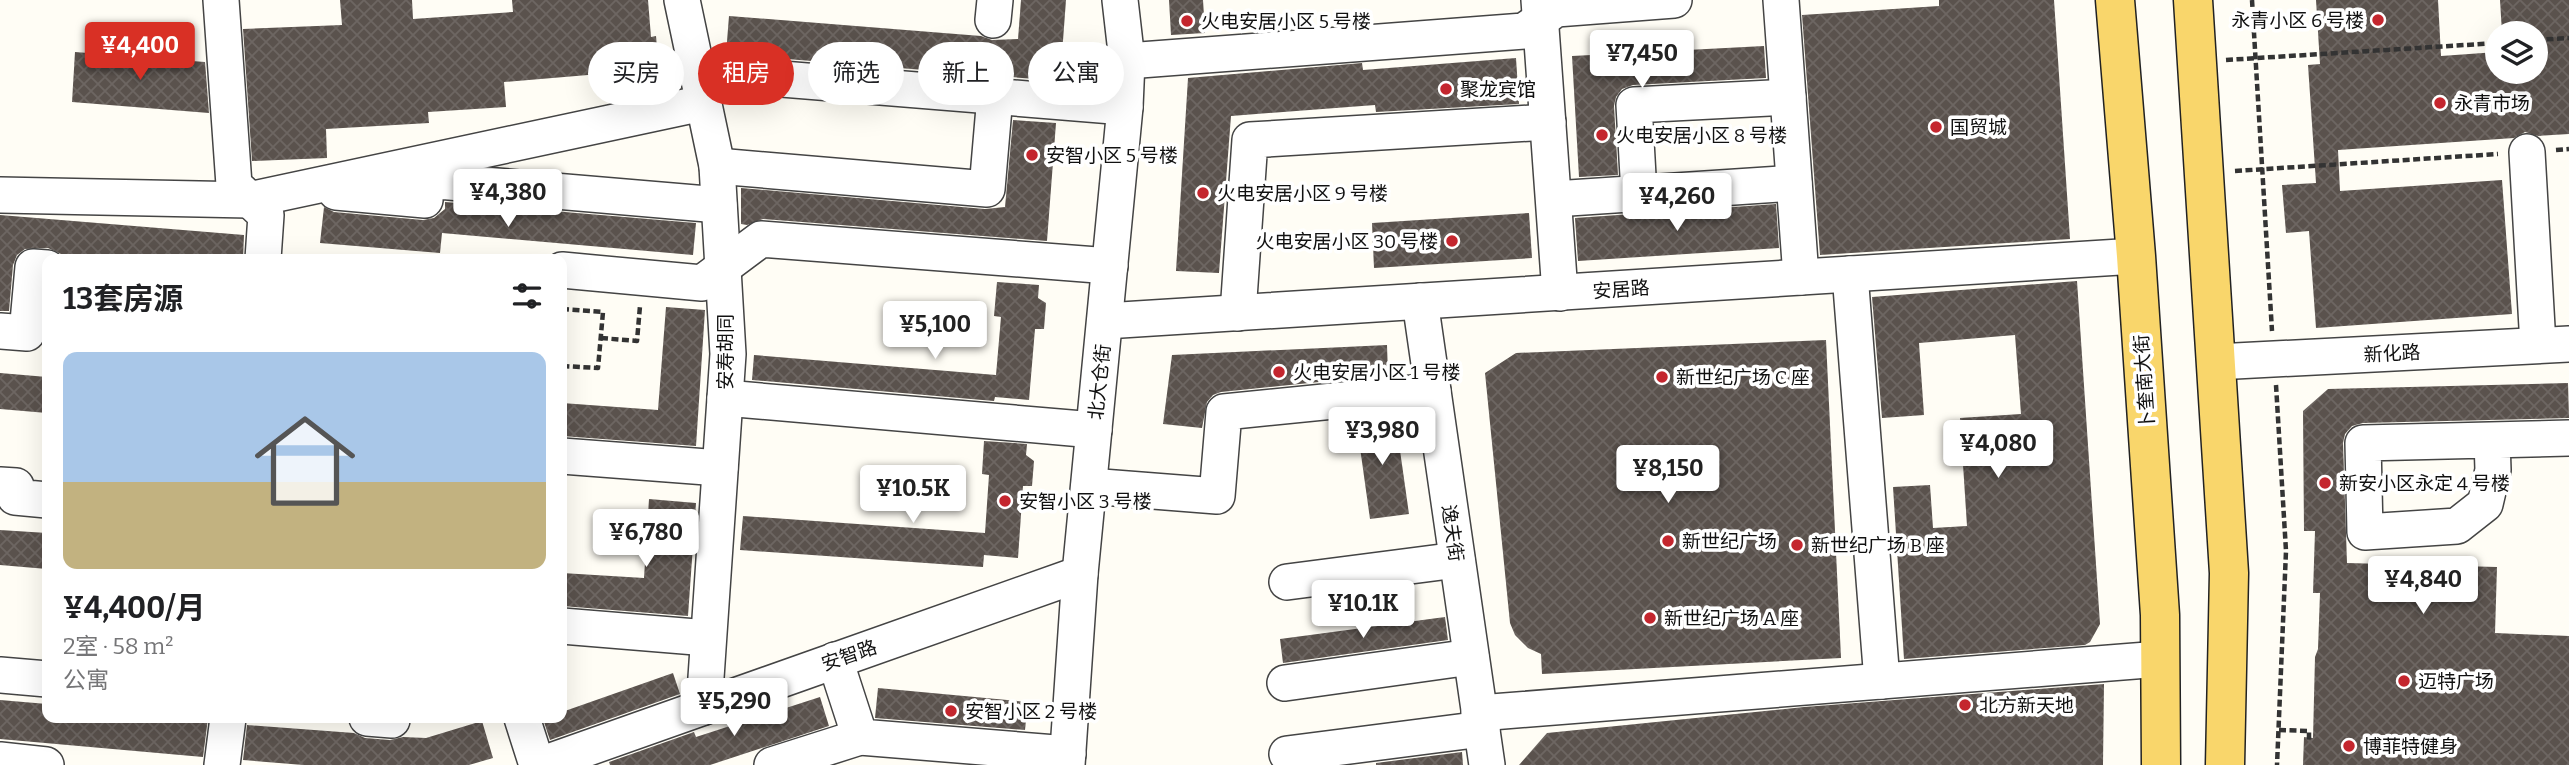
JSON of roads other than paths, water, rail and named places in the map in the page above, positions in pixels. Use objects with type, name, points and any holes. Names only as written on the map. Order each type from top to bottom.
[{"type":"main road","name":"卜奎南大街","points":[[2115,0],[2136,256],[2160,615],[2161,765]]},
{"type":"main road","points":[[2193,0],[2229,573],[2225,765]]},
{"type":"street","points":[[221,0],[234,185],[266,215],[263,254]]},
{"type":"street","name":"安寿胡同","points":[[682,0],[698,78]]},
{"type":"street","name":"北大仓街","points":[[1067,759],[1080,574],[1125,107],[1127,61],[1120,0]]},
{"type":"street","points":[[1540,10],[1674,0]]},
{"type":"street","points":[[1781,0],[1801,277]]},
{"type":"street","points":[[1127,61],[1524,32],[1540,10]]},
{"type":"street","points":[[1540,10],[1560,293]]},
{"type":"street","points":[[0,195],[249,200],[698,89]]},
{"type":"street","points":[[794,91],[918,94]]},
{"type":"street","points":[[1639,194],[1634,105],[1788,97]]},
{"type":"street","points":[[1014,98],[1125,107]]},
{"type":"street","name":"安寿胡同","points":[[704,105],[717,166],[728,354],[704,707]]},
{"type":"street","points":[[717,166],[987,189],[994,105]]},
{"type":"street","points":[[1238,313],[1250,140],[1548,122]]},
{"type":"street","points":[[2527,152],[2553,345]]},
{"type":"street","points":[[300,189],[425,200],[426,180],[719,205]]},
{"type":"street","points":[[1554,199],[1794,183]]},
{"type":"street","points":[[567,270],[702,283],[761,239],[1110,267]]},
{"type":"street","name":"安居路","points":[[1105,321],[2136,256]]},
{"type":"street","points":[[0,331],[27,333],[33,267],[42,268]]},
{"type":"street","points":[[1850,274],[1882,681]]},
{"type":"street","name":"逸夫街","points":[[1420,301],[1487,765]]},
{"type":"street","name":"新化路","points":[[2216,362],[2553,345]]},
{"type":"street","points":[[1089,486],[1217,496],[1224,412],[1433,391]]},
{"type":"street","points":[[725,398],[1094,430]]},
{"type":"street","points":[[2492,440],[2569,438]]},
{"type":"street","points":[[567,456],[720,468]]},
{"type":"street","points":[[0,485],[16,486],[15,497],[42,500]]},
{"type":"street","points":[[1287,582],[1457,560]]},
{"type":"street","name":"安智路","points":[[539,765],[1080,574]]},
{"type":"street","points":[[567,626],[708,638]]},
{"type":"street","points":[[1286,682],[1471,657]]},
{"type":"street","points":[[1287,754],[1480,720],[1882,681],[2160,659]]},
{"type":"street","points":[[835,660],[860,737]]},
{"type":"street","points":[[0,675],[42,679]]},
{"type":"street","points":[[222,765],[227,723]]},
{"type":"street","points":[[524,723],[539,765]]},
{"type":"street","points":[[772,765],[808,759],[860,737],[959,755],[1067,759]]},
{"type":"street","points":[[0,760],[46,765]]},
{"type":"place","name":"永青小区 6 号楼","points":[[2378,20]]},
{"type":"place","name":"火电安居小区 5 号楼","points":[[1187,21]]},
{"type":"place","name":"聚龙宾馆","points":[[1446,89]]},
{"type":"place","name":"永青市场","points":[[2440,103]]},
{"type":"place","name":"国贸城","points":[[1936,127]]},
{"type":"place","name":"火电安居小区 8 号楼","points":[[1602,135]]},
{"type":"place","name":"安智小区 5 号楼","points":[[1032,155]]},
{"type":"place","name":"火电安居小区 9 号楼","points":[[1203,193]]},
{"type":"place","name":"火电安居小区 30 号楼","points":[[1452,241]]},
{"type":"place","name":"火电安居小区 1 号楼","points":[[1279,372]]},
{"type":"place","name":"新世纪广场 C 座","points":[[1662,377]]},
{"type":"place","name":"新安小区永定 4 号楼","points":[[2325,483]]},
{"type":"place","name":"安智小区 3 号楼","points":[[1005,501]]},
{"type":"place","name":"新世纪广场","points":[[1668,541]]},
{"type":"place","name":"新世纪广场 B 座","points":[[1797,545]]},
{"type":"place","name":"新世纪广场 A 座","points":[[1650,618]]},
{"type":"place","name":"迈特广场","points":[[2404,681]]},
{"type":"place","name":"北方新天地","points":[[1965,705]]},
{"type":"place","name":"安智小区 2 号楼","points":[[951,711]]},
{"type":"place","name":"博菲特健身","points":[[2349,746]]}]
